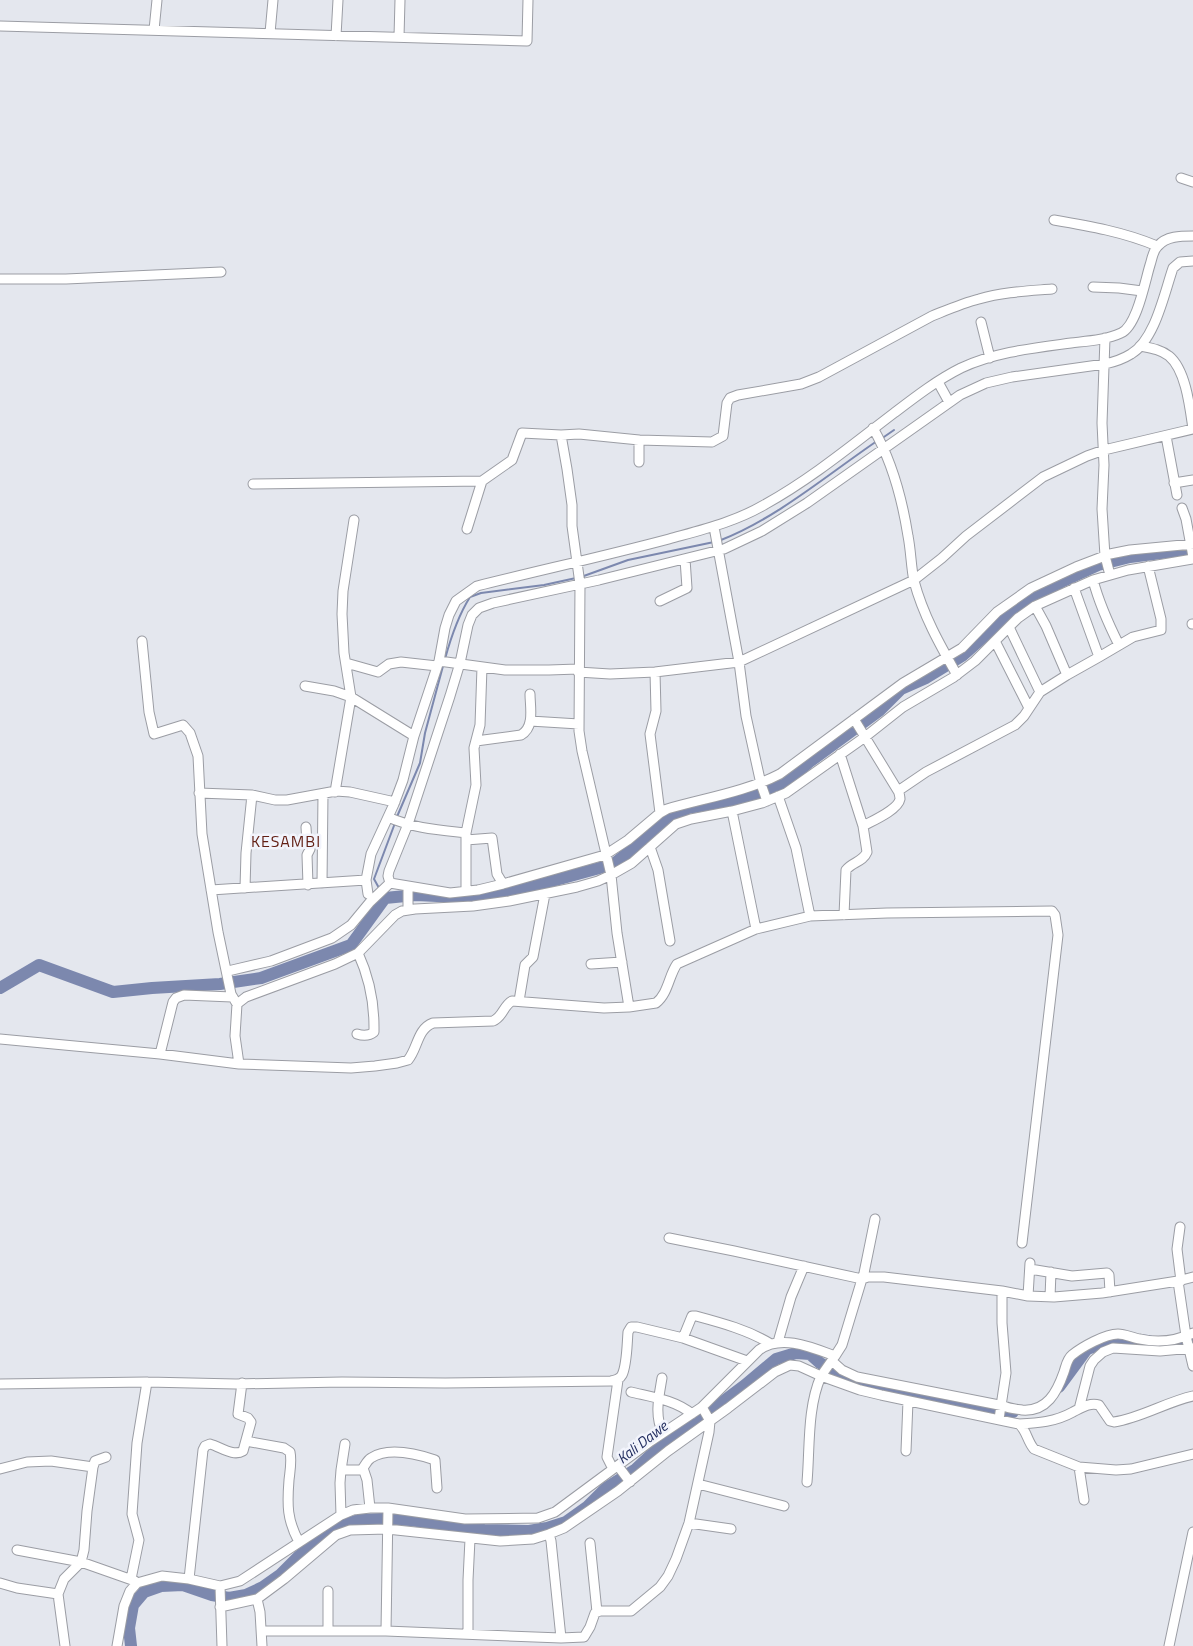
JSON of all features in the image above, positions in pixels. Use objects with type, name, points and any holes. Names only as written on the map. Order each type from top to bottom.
[{"type":"street","points":[[154,30],[157,0]]},
{"type":"street","points":[[270,33],[273,0]]},
{"type":"street","points":[[336,36],[338,0]]},
{"type":"street","points":[[399,37],[400,0]]},
{"type":"street","points":[[0,26],[527,41],[528,0]]},
{"type":"street","points":[[1181,178],[1193,182]]},
{"type":"street","points":[[1054,220],[1112,230],[1157,246]]},
{"type":"street","points":[[368,894],[366,880],[370,854],[390,818],[403,780],[414,736],[439,663],[449,615],[456,601],[464,594],[477,586],[577,564],[715,529],[762,506],[790,489],[874,431],[912,398],[962,368],[990,358],[1026,350],[1105,343],[1126,330],[1133,320],[1157,246],[1166,240],[1178,236],[1193,236]]},
{"type":"street","points":[[389,884],[389,871],[459,663],[468,625],[472,615],[479,608],[580,582],[685,559],[762,532],[807,503],[960,395],[986,383],[1032,373],[1119,360],[1132,354],[1140,346],[1156,321],[1173,268],[1180,262],[1193,261]]},
{"type":"street","points":[[0,279],[66,279],[221,272]]},
{"type":"street","points":[[1093,287],[1142,291]]},
{"type":"street","points":[[253,484],[482,481],[512,460],[522,433],[578,434],[639,440],[712,442],[723,436],[727,403],[730,398],[801,384],[820,377],[932,316],[951,308],[980,299],[1006,294],[1052,289]]},
{"type":"street","points":[[981,322],[990,358]]},
{"type":"street","points":[[1105,343],[1102,423],[1104,450],[1102,508],[1105,557],[1109,572]]},
{"type":"street","points":[[346,663],[378,672],[389,664],[401,662],[459,663],[523,670],[578,671],[610,674],[655,672],[738,662],[914,580],[966,536],[1043,477],[1104,450],[1193,429],[1189,400],[1181,375],[1174,363],[1170,357],[1158,350],[1140,346]]},
{"type":"street","points":[[938,382],[949,402]]},
{"type":"street","points":[[874,431],[891,464],[904,511],[914,580],[927,618],[956,672]]},
{"type":"street","points":[[560,435],[567,469],[580,582],[578,671],[579,724],[582,751],[610,873],[629,1007]]},
{"type":"street","points":[[1166,436],[1177,495]]},
{"type":"street","points":[[639,440],[639,462]]},
{"type":"street","points":[[1174,483],[1193,480]]},
{"type":"street","points":[[468,530],[482,481]]},
{"type":"street","points":[[1182,508],[1192,551]]},
{"type":"street","points":[[335,792],[351,697],[342,614],[354,520]]},
{"type":"street","points":[[715,529],[746,716],[767,799]]},
{"type":"street","points":[[389,884],[450,893],[503,884],[606,857],[667,809],[762,785],[780,774],[855,722],[915,675],[962,648],[996,612],[1030,588],[1076,567],[1130,550],[1192,551]]},
{"type":"street","points":[[160,1054],[173,1002],[176,998],[184,995],[246,997],[334,964],[358,952],[395,915],[408,907],[473,906],[545,894],[598,881],[632,863],[676,824],[691,818],[732,811],[778,796],[802,782],[904,707],[975,660],[1018,618],[1035,606],[1109,572],[1148,566],[1192,551]]},
{"type":"street","points":[[660,601],[687,588],[685,559]]},
{"type":"street","points":[[898,791],[926,772],[1016,725],[1040,692],[1066,674],[1099,658],[1133,637],[1162,628],[1148,566]]},
{"type":"street","points":[[1093,580],[1098,601],[1119,644]]},
{"type":"street","points":[[1074,588],[1099,658]]},
{"type":"street","points":[[1035,606],[1046,626],[1066,674]]},
{"type":"street","points":[[1009,627],[1040,692]]},
{"type":"street","points":[[142,641],[149,712],[154,734],[183,725],[187,728],[193,739],[198,756],[202,834],[218,932],[233,998],[238,1064]]},
{"type":"street","points":[[995,641],[1029,708]]},
{"type":"street","points":[[466,891],[466,836],[476,785],[474,757],[480,725],[482,667]]},
{"type":"street","points":[[655,672],[656,711],[650,734],[660,813]]},
{"type":"street","points":[[305,686],[334,691],[351,697],[414,736]]},
{"type":"street","points":[[476,741],[521,735],[528,730],[530,694]]},
{"type":"street","points":[[530,721],[579,724]]},
{"type":"street","points":[[855,722],[898,791],[900,798],[897,805],[863,826]]},
{"type":"street","points":[[840,754],[863,826],[867,852],[861,860],[847,867],[844,915]]},
{"type":"street","points":[[199,793],[252,794],[276,800],[288,800],[335,792],[350,792],[395,802]]},
{"type":"street","points":[[245,888],[246,853],[252,794]]},
{"type":"street","points":[[322,883],[323,794]]},
{"type":"street","points":[[778,796],[796,848],[810,916]]},
{"type":"street","points":[[732,811],[756,928]]},
{"type":"street","points":[[390,818],[406,824],[466,836],[492,838],[497,874],[503,884]]},
{"type":"street","points":[[306,826],[307,844],[310,850],[307,855],[308,885]]},
{"type":"street","points":[[650,848],[658,870],[670,941]]},
{"type":"street","points":[[211,890],[366,880]]},
{"type":"street","points":[[228,974],[271,961],[332,938],[351,925],[389,884]]},
{"type":"street","points":[[408,888],[408,907]]},
{"type":"street","points":[[519,1000],[525,964],[533,957],[545,894]]},
{"type":"street","points":[[0,1039],[160,1054],[238,1064],[351,1068],[397,1063],[408,1060],[424,1028],[432,1022],[498,1020],[508,1003],[519,1000],[604,1008],[656,1003],[660,1000],[672,971],[677,964],[756,928],[810,916],[1047,911],[1055,915],[1058,935],[1022,1243]]},
{"type":"street","points":[[357,1034],[366,1036],[374,1030],[371,991],[365,968],[358,952]]},
{"type":"street","points":[[591,964],[622,962]]},
{"type":"street","points":[[806,1482],[810,1454],[810,1418],[816,1386],[842,1345],[863,1279],[875,1219]]},
{"type":"street","points":[[1180,1227],[1177,1249],[1179,1281],[1193,1366]]},
{"type":"street","points":[[669,1238],[863,1279],[873,1276],[884,1277],[1002,1291],[1028,1296],[1110,1292],[1193,1277]]},
{"type":"street","points":[[17,1550],[81,1562],[134,1581],[162,1576],[189,1579],[220,1597],[257,1599],[336,1535],[387,1518],[538,1518],[547,1515],[622,1473],[668,1450],[706,1415],[747,1361],[758,1350],[774,1343],[804,1266]]},
{"type":"street","points":[[1028,1296],[1030,1266],[1072,1276],[1107,1273],[1109,1275],[1110,1292]]},
{"type":"street","points":[[1050,1296],[1052,1272]]},
{"type":"street","points":[[999,1412],[1006,1373],[1002,1323],[1002,1291]]},
{"type":"street","points":[[683,1338],[690,1319],[692,1316],[696,1316],[728,1325],[774,1343],[800,1344],[832,1360],[842,1370],[857,1377],[999,1412],[1019,1424],[1034,1449],[1079,1466],[1116,1470],[1131,1469],[1193,1454]]},
{"type":"street","points":[[622,1473],[606,1457],[618,1380],[622,1376],[624,1368],[628,1332],[631,1327],[638,1326],[683,1338],[747,1361]]},
{"type":"street","points":[[220,1597],[240,1581],[299,1542],[341,1515],[354,1510],[370,1508],[387,1518],[467,1538],[500,1541],[533,1539],[564,1528],[583,1516],[622,1473],[663,1433],[692,1414],[706,1415],[782,1368],[790,1365],[822,1374],[860,1390],[908,1401],[999,1412],[1011,1409],[1029,1410],[1049,1402],[1072,1355],[1107,1336],[1116,1334],[1152,1341],[1173,1340],[1190,1343]]},
{"type":"street","points":[[1080,1408],[1092,1362],[1103,1352],[1113,1348],[1160,1351],[1190,1343]]},
{"type":"street","points":[[662,1378],[658,1422],[663,1433]]},
{"type":"street","points":[[0,1384],[147,1382],[551,1383],[618,1380]]},
{"type":"street","points":[[117,1646],[124,1606],[134,1581],[139,1540],[132,1514],[137,1444],[147,1382]]},
{"type":"street","points":[[189,1579],[203,1450],[205,1446],[210,1444],[234,1454],[243,1451],[250,1420],[238,1414],[242,1383]]},
{"type":"street","points":[[631,1392],[683,1406],[692,1414]]},
{"type":"street","points":[[1019,1424],[1042,1423],[1060,1419],[1080,1408],[1096,1404],[1103,1408],[1110,1421],[1114,1422],[1193,1396]]},
{"type":"street","points":[[906,1451],[908,1401]]},
{"type":"street","points":[[262,1631],[386,1630],[561,1638],[584,1637],[590,1627],[593,1616],[597,1612],[631,1611],[660,1586],[668,1576],[689,1523],[698,1484],[706,1415]]},
{"type":"street","points":[[246,1441],[284,1448],[290,1452],[291,1462],[287,1504],[290,1523],[299,1542]]},
{"type":"street","points":[[341,1515],[340,1483],[345,1444]]},
{"type":"street","points":[[341,1470],[356,1471],[363,1468],[371,1458],[399,1452],[425,1457],[436,1462],[437,1488]]},
{"type":"street","points":[[65,1646],[58,1594],[64,1579],[81,1562],[93,1467],[95,1460],[106,1457]]},
{"type":"street","points":[[0,1469],[27,1462],[43,1461],[93,1467]]},
{"type":"street","points":[[1079,1466],[1084,1500]]},
{"type":"street","points":[[363,1468],[367,1480],[370,1508]]},
{"type":"street","points":[[698,1484],[784,1506]]},
{"type":"street","points":[[386,1630],[387,1518]]},
{"type":"street","points":[[465,1519],[467,1538],[468,1634]]},
{"type":"street","points":[[689,1523],[731,1529]]},
{"type":"street","points":[[1169,1646],[1193,1532]]},
{"type":"street","points":[[549,1534],[552,1541],[561,1638]]},
{"type":"street","points":[[590,1543],[597,1612]]},
{"type":"street","points":[[0,1583],[17,1588],[58,1594]]},
{"type":"street","points":[[328,1591],[328,1631]]},
{"type":"street","points":[[220,1597],[222,1646]]},
{"type":"street","points":[[257,1599],[262,1631],[262,1646]]},
{"type":"waterway","points":[[881,439],[894,430]]},
{"type":"waterway","points":[[721,540],[742,531],[782,508],[877,441]]},
{"type":"waterway","points":[[581,577],[628,560],[714,542]]},
{"type":"waterway","points":[[0,988],[39,965],[113,992],[220,984],[261,978],[351,945],[385,898],[416,895],[458,897],[501,895],[614,864],[670,818],[688,808],[751,797],[785,784],[808,763],[879,711],[901,689],[926,678],[962,656],[1006,617],[1063,581],[1098,565],[1130,557],[1193,549]]},
{"type":"waterway","points":[[445,659],[455,627],[470,597],[481,593],[544,585],[576,578]]},
{"type":"waterway","points":[[396,819],[420,763],[425,733],[443,666]]},
{"type":"waterway","points":[[379,888],[374,879],[395,823]]},
{"type":"waterway","name":"Kali Dawe","points":[[1059,1387],[1087,1349],[1104,1343],[1121,1339],[1148,1341],[1169,1346],[1193,1343]]},
{"type":"waterway","name":"Kali Dawe","points":[[131,1646],[129,1628],[133,1605],[144,1592],[161,1586],[183,1585],[212,1595],[229,1598],[246,1595],[263,1587],[280,1575],[299,1556],[325,1536],[341,1526],[359,1520],[410,1520],[484,1530],[529,1531],[566,1522],[587,1507],[606,1488],[636,1469],[666,1441],[697,1421],[776,1359],[796,1353],[810,1354],[820,1363],[856,1383],[881,1390],[1013,1412]]},
{"type":"district","name":"KESAMBI","points":[[286,841]]}]
